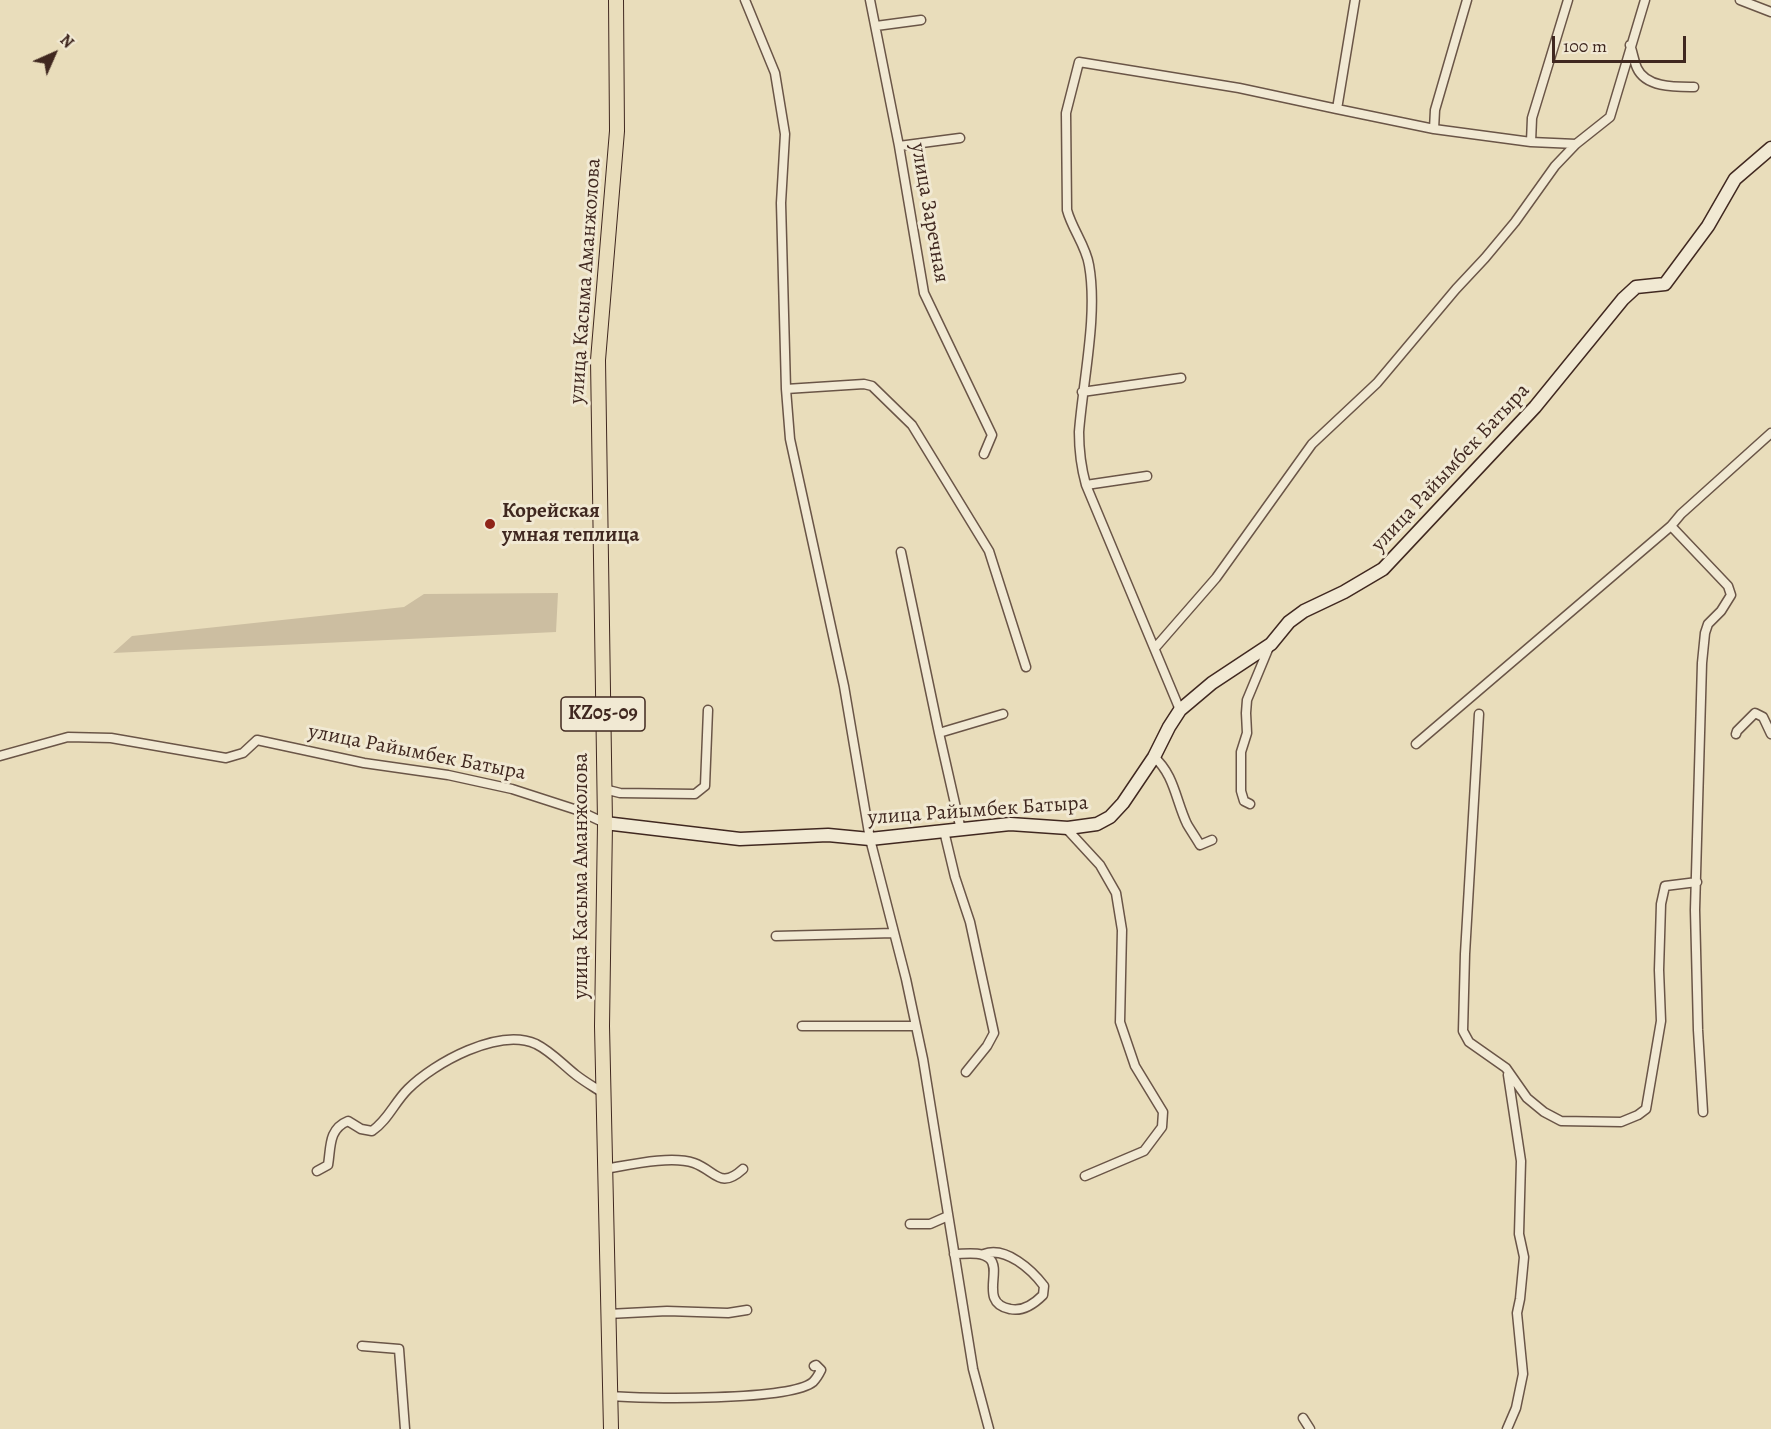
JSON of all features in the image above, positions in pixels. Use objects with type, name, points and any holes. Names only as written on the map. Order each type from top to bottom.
[{"type":"main road","name":"улица Касыма Аманжолова","points":[[611,1429],[602,1026],[605,823],[598,360],[617,131],[615,0]]},
{"type":"street","points":[[745,0],[775,73],[785,134],[781,204],[786,389],[790,439],[844,686],[870,839],[906,979],[923,1059],[973,1369],[989,1429]]},
{"type":"street","name":"улица Заречная","points":[[870,0],[899,146],[924,293],[992,435],[984,454]]},
{"type":"street","points":[[1338,109],[1355,0]]},
{"type":"street","points":[[1434,129],[1435,110],[1467,0]]},
{"type":"street","points":[[1531,142],[1532,118],[1568,0]]},
{"type":"street","points":[[1155,648],[1216,578],[1312,444],[1377,383],[1515,222],[1555,166],[1576,144],[1610,117],[1645,0]]},
{"type":"street","points":[[1740,0],[1771,12]]},
{"type":"street","points":[[876,26],[921,20]]},
{"type":"street","points":[[1630,45],[1638,71],[1649,80],[1666,87],[1694,87]]},
{"type":"street","points":[[1180,710],[1086,485],[1079,452],[1082,392],[1092,310],[1086,253],[1070,224],[1066,210],[1066,112],[1080,62],[1239,88],[1434,129],[1531,142],[1576,144]]},
{"type":"street","points":[[899,146],[960,138]]},
{"type":"street","name":"улица Райымбек Батыра","points":[[0,756],[68,737],[111,738],[226,758],[243,753],[258,741],[364,763],[448,775],[512,789],[577,810],[605,823],[740,838],[828,835],[870,839],[1010,824],[1065,827],[1097,824],[1110,817],[1122,803],[1154,757],[1180,710],[1212,683],[1271,644],[1289,622],[1304,611],[1344,592],[1383,569],[1535,407],[1623,299],[1636,287],[1665,284],[1708,226],[1735,179],[1771,148]]},
{"type":"street","points":[[1082,392],[1181,378]]},
{"type":"street","points":[[786,389],[864,384],[872,386],[912,425],[989,551],[1026,667]]},
{"type":"street","points":[[1416,744],[1671,526],[1681,514],[1771,434]]},
{"type":"street","points":[[1086,485],[1146,476]]},
{"type":"street","points":[[1671,526],[1728,585],[1731,595],[1708,624],[1705,633],[1702,674],[1695,910],[1703,1112]]},
{"type":"street","points":[[901,552],[961,830]]},
{"type":"street","points":[[1250,804],[1244,801],[1241,791],[1241,752],[1247,733],[1246,713],[1254,680],[1271,644]]},
{"type":"street","points":[[604,789],[620,793],[695,794],[705,786],[708,710]]},
{"type":"street","points":[[1736,734],[1755,712],[1763,717],[1771,734]]},
{"type":"street","points":[[939,733],[1003,714]]},
{"type":"street","points":[[1479,714],[1465,954],[1463,1031],[1469,1042],[1506,1068],[1521,1161],[1519,1234],[1524,1257],[1517,1313],[1523,1374],[1516,1408],[1507,1429]]},
{"type":"street","points":[[1154,757],[1161,763],[1171,780],[1187,823],[1200,845],[1212,840]]},
{"type":"street","points":[[1065,827],[1100,865],[1116,893],[1122,930],[1120,1022],[1135,1066],[1163,1112],[1162,1127],[1144,1150],[1085,1176]]},
{"type":"street","points":[[944,831],[955,877],[970,922],[994,1033],[987,1046],[966,1072]]},
{"type":"street","points":[[1508,1074],[1527,1098],[1544,1112],[1561,1121],[1622,1122],[1646,1109],[1661,1021],[1659,970],[1661,904],[1665,886],[1696,882]]},
{"type":"street","points":[[776,936],[894,933]]},
{"type":"street","points":[[802,1026],[915,1026]]},
{"type":"street","points":[[317,1171],[328,1165],[332,1136],[344,1123],[348,1121],[361,1130],[372,1131],[388,1117],[406,1090],[444,1063],[480,1046],[500,1041],[525,1040],[538,1045],[603,1093]]},
{"type":"street","points":[[605,1169],[669,1161],[693,1163],[723,1179],[734,1178],[743,1169]]},
{"type":"street","points":[[910,1224],[923,1225],[948,1216]]},
{"type":"street","points":[[954,1254],[990,1252],[1019,1262],[1044,1286],[1043,1295],[1035,1303],[1017,1310],[1004,1308],[993,1296],[994,1265],[984,1254]]},
{"type":"street","points":[[608,1314],[667,1311],[728,1313],[747,1310]]},
{"type":"street","points":[[362,1346],[399,1349],[405,1429]]},
{"type":"street","points":[[610,1396],[659,1399],[784,1393],[813,1382],[821,1370],[816,1365],[814,1366]]},
{"type":"street","points":[[1303,1418],[1310,1429]]},
{"type":"shaded area","points":[[558,593],[556,632],[113,653],[132,636],[404,607],[424,594]]},
{"type":"place","name":"Корейская умная теплица","points":[[490,524]]}]
